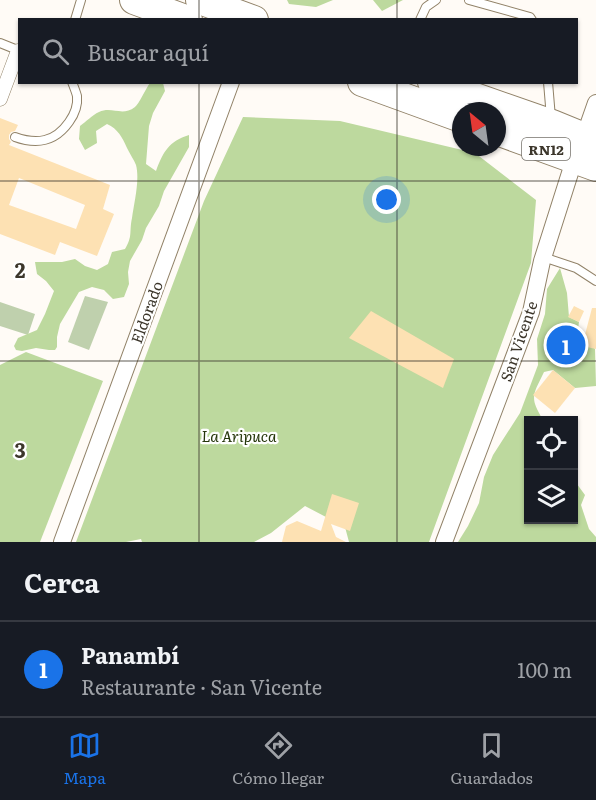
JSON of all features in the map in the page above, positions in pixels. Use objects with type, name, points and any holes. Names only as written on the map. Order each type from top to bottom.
[{"type":"highway","points":[[134,0],[183,18]]},
{"type":"highway","points":[[200,0],[248,12]]},
{"type":"highway","points":[[368,84],[452,115]]},
{"type":"highway","name":"RN12","points":[[438,84],[590,136]]},
{"type":"highway","name":"RN12","points":[[506,131],[590,136]]},
{"type":"street","points":[[0,99],[18,54]]},
{"type":"street","name":"Eldorado","points":[[62,542],[230,84]]},
{"type":"street","name":"San Vicente","points":[[444,542],[531,312],[543,257],[590,136]]},
{"type":"lane","points":[[76,18],[81,0]]},
{"type":"lane","points":[[421,18],[426,7],[436,0]]},
{"type":"lane","points":[[469,0],[531,18]]},
{"type":"lane","points":[[0,43],[18,51]]},
{"type":"lane","points":[[15,137],[26,141],[45,141],[62,132],[74,115],[77,96],[73,84]]},
{"type":"lane","points":[[548,84],[552,124]]},
{"type":"lane","points":[[543,257],[576,268],[596,281]]},
{"type":"green space","points":[[287,0],[333,0],[316,7],[289,4]]},
{"type":"green space","points":[[373,0],[403,0],[382,11]]},
{"type":"green space","points":[[149,84],[163,84],[165,91],[149,126],[146,164],[156,171],[168,148],[176,140],[189,135],[189,147],[164,191],[159,206],[130,261],[129,284],[124,297],[113,299],[104,290],[92,287],[79,292],[60,324],[55,350],[36,348],[16,350],[14,346],[18,338],[37,330],[54,291],[37,274],[35,262],[62,262],[75,259],[97,270],[108,264],[112,252],[125,249],[127,245],[137,184],[136,165],[121,137],[111,126],[107,124],[96,131],[97,143],[85,150],[79,139],[80,126],[104,110],[126,111],[138,103]]},
{"type":"green space","name":"La Aripuca","points":[[243,117],[340,121],[452,148],[452,156],[479,156],[536,200],[531,263],[429,542],[349,542],[345,527],[305,506],[271,533],[254,542],[142,542],[141,539],[126,542],[76,542],[204,201]]},
{"type":"green space","points":[[560,268],[567,293],[569,317],[579,322],[578,329],[595,349],[596,386],[575,388],[553,370],[544,372],[534,396],[541,416],[524,416],[524,524],[578,524],[578,485],[585,495],[581,505],[589,529],[596,537],[596,542],[458,542],[479,503],[484,477],[493,455],[520,413],[538,365],[537,339],[545,314],[547,289]]},
{"type":"green space","points":[[85,296],[108,302],[89,350],[68,342]]},
{"type":"green space","points":[[0,302],[35,314],[28,335],[0,326]]},
{"type":"green space","points":[[26,352],[103,381],[40,542],[0,542],[0,365]]},
{"type":"building","points":[[0,118],[18,125],[9,135],[11,142],[9,145],[110,185],[103,209],[114,214],[97,256],[60,242],[55,255],[0,234]],"holes":[[[19,178],[85,205],[76,229],[9,205]]]},
{"type":"building","points":[[574,306],[584,311],[579,322],[568,317]]},
{"type":"building","points":[[592,308],[596,308],[596,349],[582,346]]},
{"type":"building","points":[[371,311],[454,359],[443,388],[349,338]]},
{"type":"building","points":[[553,370],[575,388],[555,413],[533,395]]},
{"type":"building","points":[[332,494],[359,503],[350,531],[331,524],[336,537],[346,542],[282,542],[286,526],[297,521],[321,531]]},
{"type":"place","name":"Panambí","points":[[566,345]]}]
